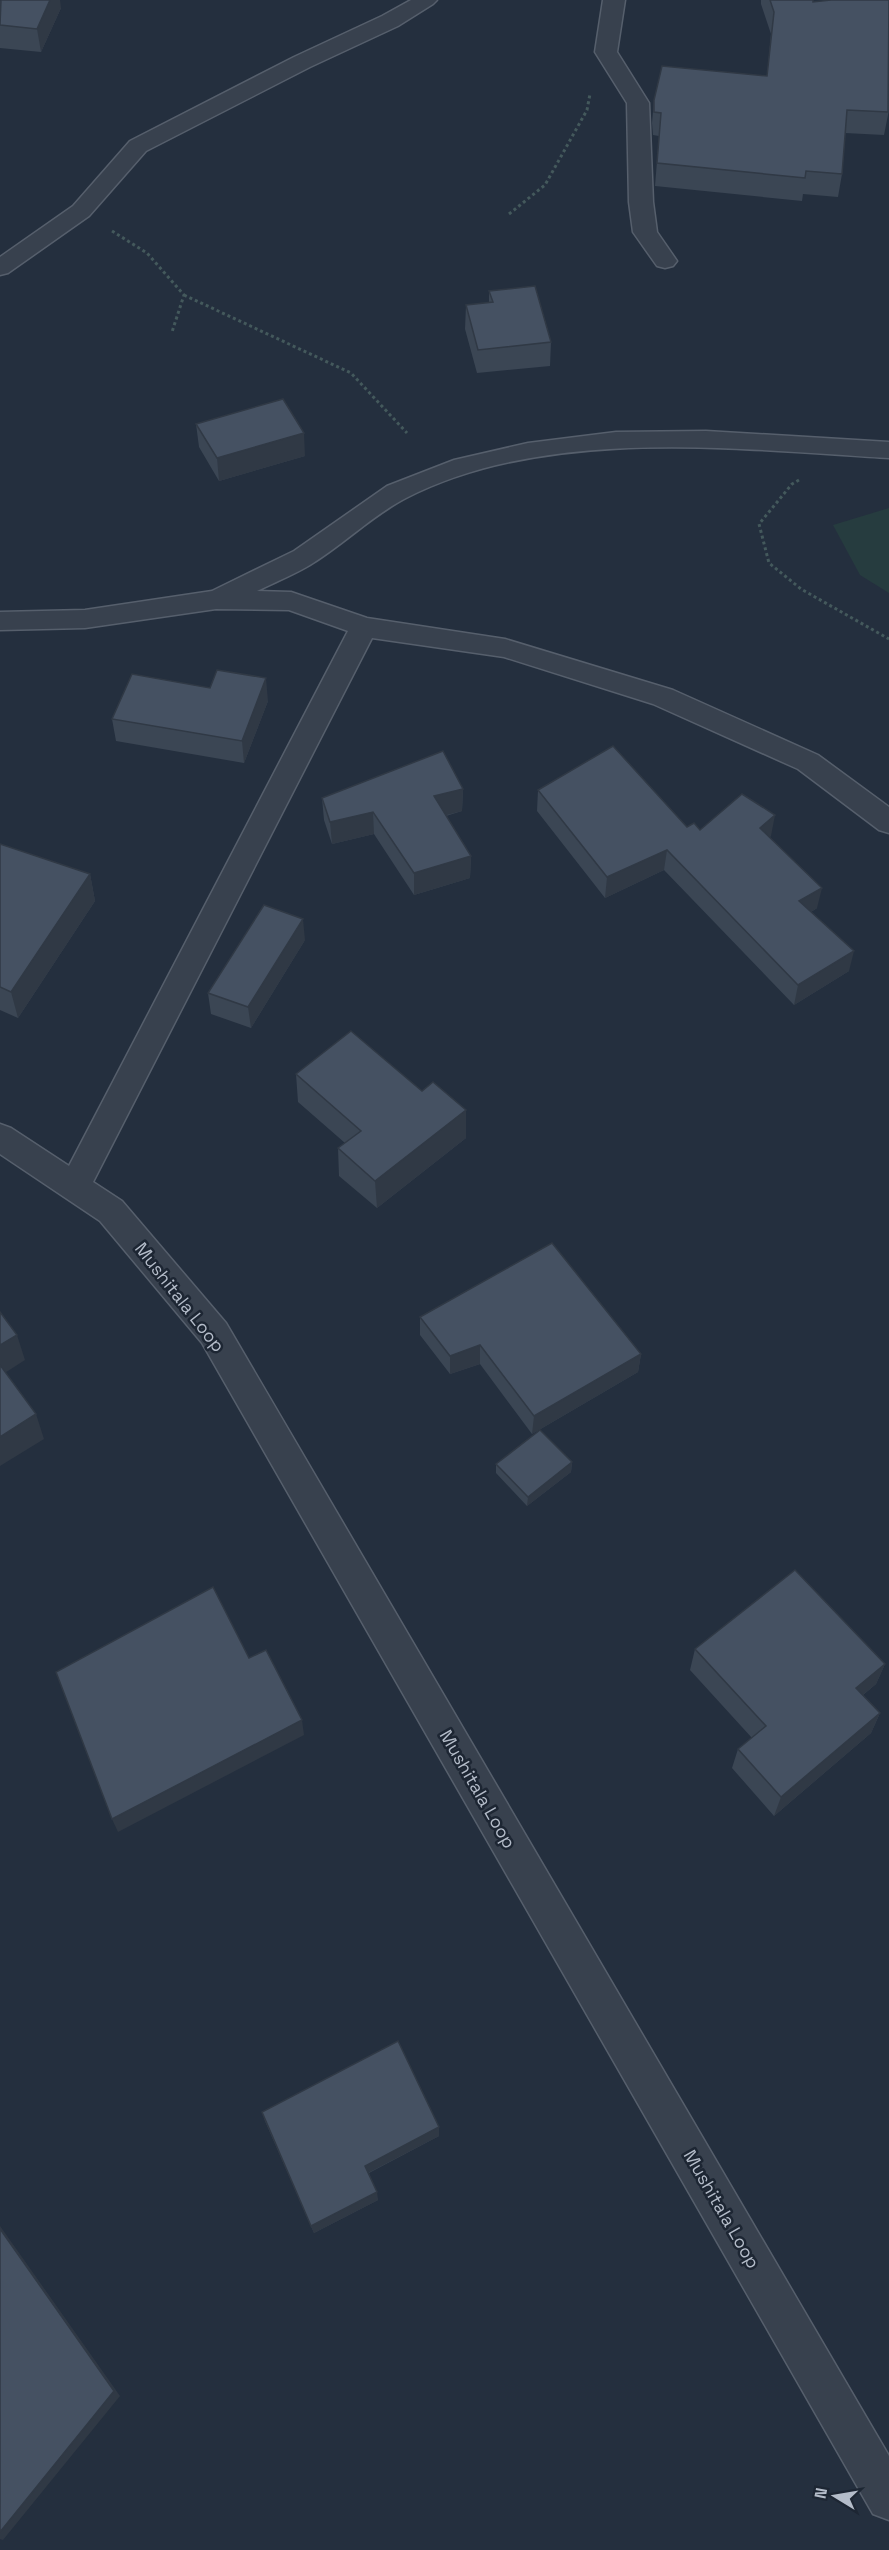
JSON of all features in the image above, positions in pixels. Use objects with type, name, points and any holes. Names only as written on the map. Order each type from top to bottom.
[{"type":"street","points":[[0,268],[81,211],[138,146],[302,62],[390,21],[426,0]]},
{"type":"street","points":[[614,0],[606,52],[638,103],[641,202],[645,232],[665,261]]},
{"type":"street","points":[[216,600],[303,557],[396,492],[454,468],[528,451],[616,440],[705,439],[889,450]]},
{"type":"street","points":[[0,621],[85,619],[216,600],[291,602],[364,627],[505,648],[663,697],[808,762],[889,822]]},
{"type":"street","points":[[75,1185],[364,627]]},
{"type":"street","name":"Mushitala Loop","points":[[0,1137],[111,1211],[214,1333],[889,2499]]},
{"type":"path","points":[[509,214],[545,185],[587,110],[594,72],[606,52]]},
{"type":"path","points":[[81,211],[147,253],[184,296],[351,373],[407,433]]},
{"type":"path","points":[[171,332],[184,296]]},
{"type":"path","points":[[801,479],[792,484],[759,524],[769,563],[801,589],[889,639]]},
{"type":"green space","points":[[889,508],[889,593],[860,575],[833,525]]},
{"type":"building","points":[[1,0],[50,0],[37,29],[0,25]]},
{"type":"building","points":[[770,0],[813,0],[813,2],[889,0],[888,112],[847,110],[842,174],[806,171],[805,178],[657,163],[661,113],[654,112],[654,100],[662,66],[767,76],[774,12]]},
{"type":"building","points":[[535,286],[551,342],[478,350],[466,305],[493,302],[489,291]]},
{"type":"building","points":[[283,399],[304,433],[217,458],[196,424]]},
{"type":"building","points":[[217,670],[266,678],[242,741],[112,719],[132,674],[210,688]]},
{"type":"building","points":[[613,746],[687,827],[694,823],[700,830],[742,794],[775,815],[760,828],[822,888],[799,901],[854,951],[798,985],[667,850],[607,877],[538,790]]},
{"type":"building","points":[[443,751],[463,789],[434,796],[471,856],[414,873],[373,812],[330,822],[322,798]]},
{"type":"building","points":[[0,844],[90,874],[11,992],[0,987]]},
{"type":"building","points":[[264,905],[303,919],[248,1007],[208,993]]},
{"type":"building","points":[[351,1031],[422,1091],[433,1082],[466,1110],[375,1181],[338,1148],[361,1131],[296,1074]]},
{"type":"building","points":[[552,1243],[641,1354],[534,1416],[480,1345],[450,1356],[420,1317]]},
{"type":"building","points":[[0,1312],[17,1335],[0,1345]]},
{"type":"building","points":[[0,1365],[36,1414],[0,1437]]},
{"type":"building","points":[[540,1430],[572,1462],[528,1497],[496,1464]]},
{"type":"building","points":[[795,1570],[885,1664],[856,1688],[880,1713],[781,1797],[738,1749],[766,1726],[695,1649]]},
{"type":"building","points":[[213,1587],[249,1658],[266,1650],[302,1720],[112,1819],[56,1672]]},
{"type":"building","points":[[398,2041],[439,2127],[365,2166],[377,2192],[311,2226],[262,2112]]},
{"type":"building","points":[[0,2229],[114,2391],[0,2532]]}]
